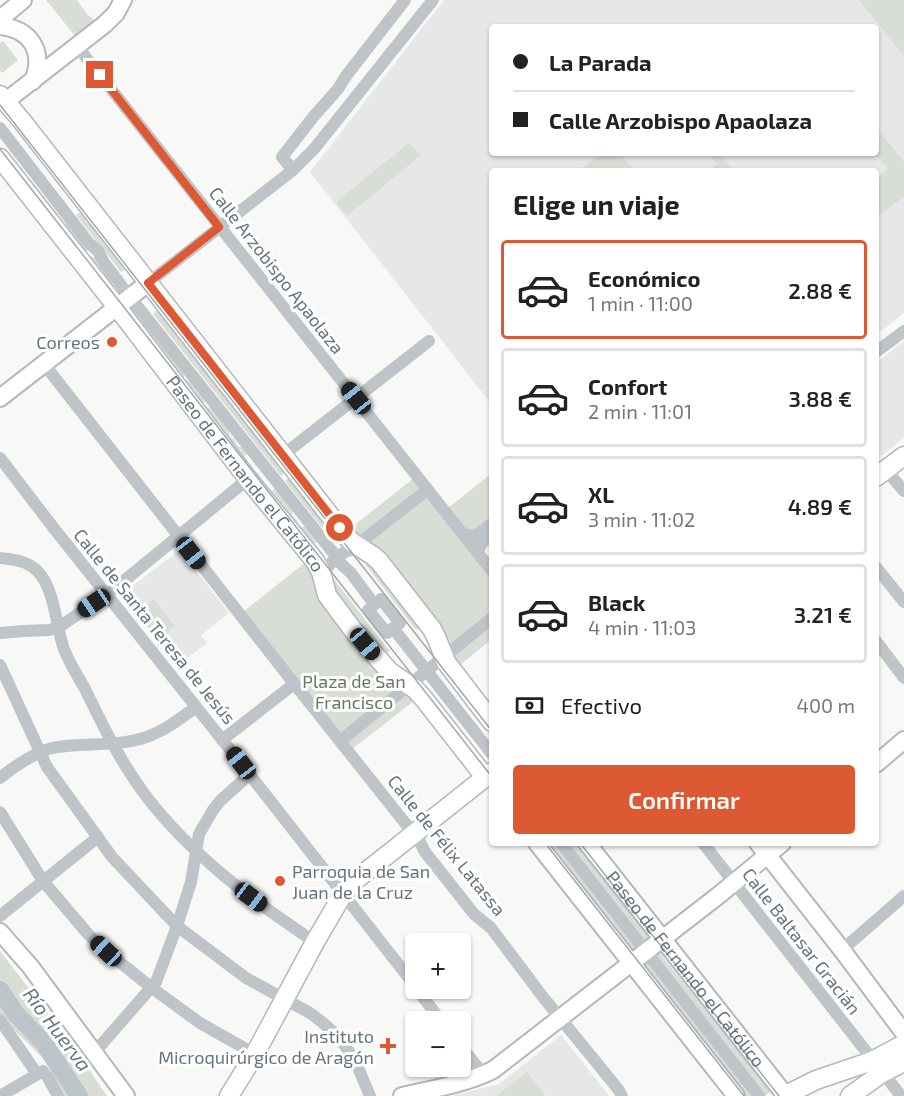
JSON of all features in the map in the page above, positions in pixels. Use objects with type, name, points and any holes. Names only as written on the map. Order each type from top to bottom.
[{"type":"main road","points":[[0,19],[23,0]]},
{"type":"main road","points":[[123,0],[116,13],[105,24],[33,81],[3,98],[346,536],[382,564],[432,629],[444,658],[489,718]]},
{"type":"main road","points":[[0,26],[20,30],[35,47],[38,62],[33,81]]},
{"type":"main road","name":"Paseo de Fernando el Católico","points":[[0,158],[123,302],[248,480],[315,561],[323,577],[327,595],[353,630],[390,672],[418,692],[489,777]]},
{"type":"main road","points":[[0,398],[148,283]]},
{"type":"main road","points":[[881,474],[904,456]]},
{"type":"main road","points":[[879,762],[904,741]]},
{"type":"main road","points":[[229,1096],[255,1054],[343,894],[353,882],[413,833],[489,779]]},
{"type":"main road","points":[[539,846],[736,1096]]},
{"type":"main road","name":"Paseo de Fernando el Católico","points":[[589,846],[785,1096]]},
{"type":"main road","points":[[402,1096],[484,1075],[501,1064],[734,883],[763,849],[904,1032]]},
{"type":"main road","points":[[0,932],[30,966],[126,1096]]},
{"type":"main road","points":[[850,1096],[877,1067],[904,1044]]},
{"type":"main road","points":[[785,1096],[816,1080],[904,1062]]},
{"type":"street","points":[[292,170],[282,157],[338,89],[405,0]]},
{"type":"street","points":[[148,283],[292,170],[314,149],[433,0]]},
{"type":"street","name":"Calle Arzobispo Apaolaza","points":[[77,46],[475,549]]},
{"type":"street","name":"Paseo de Fernando el Católico","points":[[0,128],[88,242],[98,251],[123,302],[351,573],[374,604],[368,610],[387,633],[393,628],[430,675]]},
{"type":"street","points":[[879,350],[904,331]]},
{"type":"street","points":[[283,455],[429,340]]},
{"type":"street","name":"Calle de Félix Latassa","points":[[44,364],[413,833],[474,914],[491,928],[622,1096]]},
{"type":"street","name":"Calle de Santa Teresa de Jesús","points":[[0,458],[405,974]]},
{"type":"street","points":[[881,474],[904,491]]},
{"type":"street","points":[[0,633],[49,630],[59,627],[108,594],[248,480]]},
{"type":"street","points":[[323,577],[327,567],[347,551],[361,548],[428,490]]},
{"type":"street","points":[[462,533],[470,537],[475,536],[489,525]]},
{"type":"street","points":[[489,536],[475,549],[489,567]]},
{"type":"street","points":[[0,558],[27,564],[42,576],[49,591],[64,649],[112,745],[146,796],[196,852],[234,884],[315,942]]},
{"type":"street","points":[[879,571],[904,602]]},
{"type":"street","points":[[340,741],[409,685],[430,675],[444,658],[489,620]]},
{"type":"street","points":[[879,645],[904,678]]},
{"type":"street","points":[[0,665],[52,774],[112,857],[177,926],[246,978],[322,1022],[346,1047],[357,1065],[370,1096]]},
{"type":"street","points":[[430,675],[489,750]]},
{"type":"street","points":[[222,740],[294,684]]},
{"type":"street","points":[[0,778],[40,752],[54,748],[112,745],[138,740],[172,725],[196,707]]},
{"type":"street","points":[[94,1053],[152,988],[159,977],[191,882],[200,834],[213,810],[250,774]]},
{"type":"street","points":[[0,812],[43,880],[88,934],[152,988],[200,1023],[255,1054],[254,1066],[240,1096]]},
{"type":"street","points":[[0,916],[98,837]]},
{"type":"street","name":"Paseo de Fernando el Católico","points":[[563,846],[759,1096]]},
{"type":"street","name":"Calle Baltasar Gracián","points":[[705,846],[901,1096]]},
{"type":"street","points":[[842,950],[904,896]]},
{"type":"street","name":"Calle de Santa Teresa de Jesús","points":[[424,999],[434,1011]]},
{"type":"street","points":[[0,1020],[43,1073],[58,1096]]},
{"type":"street","points":[[471,1059],[484,1075]]},
{"type":"street","points":[[0,1096],[43,1073]]},
{"type":"shaded area","points":[[444,0],[904,0],[904,313],[879,333],[879,168],[489,168],[489,401],[310,172]]},
{"type":"shaded area","points":[[904,341],[904,438],[879,458],[879,361]]},
{"type":"shaded area","points":[[180,550],[229,613],[201,635],[207,643],[178,665],[122,594]]},
{"type":"shaded area","points":[[561,1035],[609,1096],[451,1096],[499,1084]]},
{"type":"green space","points":[[46,0],[77,0],[95,21],[76,37]]},
{"type":"green space","points":[[859,0],[904,0],[904,56],[879,24]]},
{"type":"green space","points":[[3,41],[18,60],[2,73],[0,43]]},
{"type":"green space","points":[[879,131],[904,162],[904,196],[879,216],[879,176],[888,169],[877,156],[879,156]]},
{"type":"green space","points":[[409,143],[421,155],[347,216],[336,202]]},
{"type":"green space","points":[[598,156],[622,156],[632,168],[582,168]]},
{"type":"green space","points":[[710,156],[722,156],[731,168],[712,168],[717,164]]},
{"type":"green space","points":[[81,212],[125,269],[121,272],[76,215]]},
{"type":"green space","points":[[68,222],[89,249],[87,255],[97,259],[112,279],[108,283],[64,226]]},
{"type":"green space","points":[[158,310],[286,472],[281,476],[153,314]]},
{"type":"green space","points":[[144,319],[184,373],[184,379],[191,382],[205,400],[204,404],[222,419],[236,445],[244,446],[249,453],[244,456],[140,323]]},
{"type":"green space","points":[[489,475],[489,517],[478,529],[467,530],[448,508]]},
{"type":"green space","points":[[290,477],[331,530],[327,534],[285,481]]},
{"type":"green space","name":"Plaza de San Francisco","points":[[414,478],[489,574],[489,641],[455,669],[346,532]]},
{"type":"green space","points":[[276,488],[292,508],[292,516],[299,525],[306,526],[318,541],[313,544],[272,491]]},
{"type":"green space","points":[[356,552],[366,557],[423,625],[416,630]]},
{"type":"green space","name":"Plaza de San Francisco","points":[[311,558],[336,622],[361,653],[372,655],[419,697],[351,750],[243,612]]},
{"type":"green space","points":[[329,573],[390,651],[384,655],[335,593]]},
{"type":"green space","points":[[154,599],[175,626],[158,640],[136,612]]},
{"type":"green space","points":[[549,846],[580,846],[653,938],[634,953]]},
{"type":"green space","points":[[657,950],[771,1091],[765,1096],[746,1096],[642,964]]},
{"type":"green space","points":[[0,951],[73,1046],[107,1096],[64,1096],[43,1058],[0,1016]]},
{"type":"green space","points":[[527,1072],[545,1095],[496,1096]]},
{"type":"waterway","name":"Río Huerva","points":[[0,990],[16,1014],[43,1042],[79,1096]]},
{"type":"tram line","points":[[0,105],[489,727]]},
{"type":"tram line","points":[[0,149],[489,773]]},
{"type":"tram line","points":[[547,846],[744,1096]]},
{"type":"tram line","points":[[582,846],[779,1096]]},
{"type":"place","name":"Correos","points":[[112,342]]},
{"type":"place","name":"Parroquia de San Juan de la Cruz","points":[[280,881]]},
{"type":"place","name":"Instituto Microquirúrgico de Aragón","points":[[388,1046]]},
{"type":"route","points":[[100,75],[219,227],[148,283],[340,528]]}]
